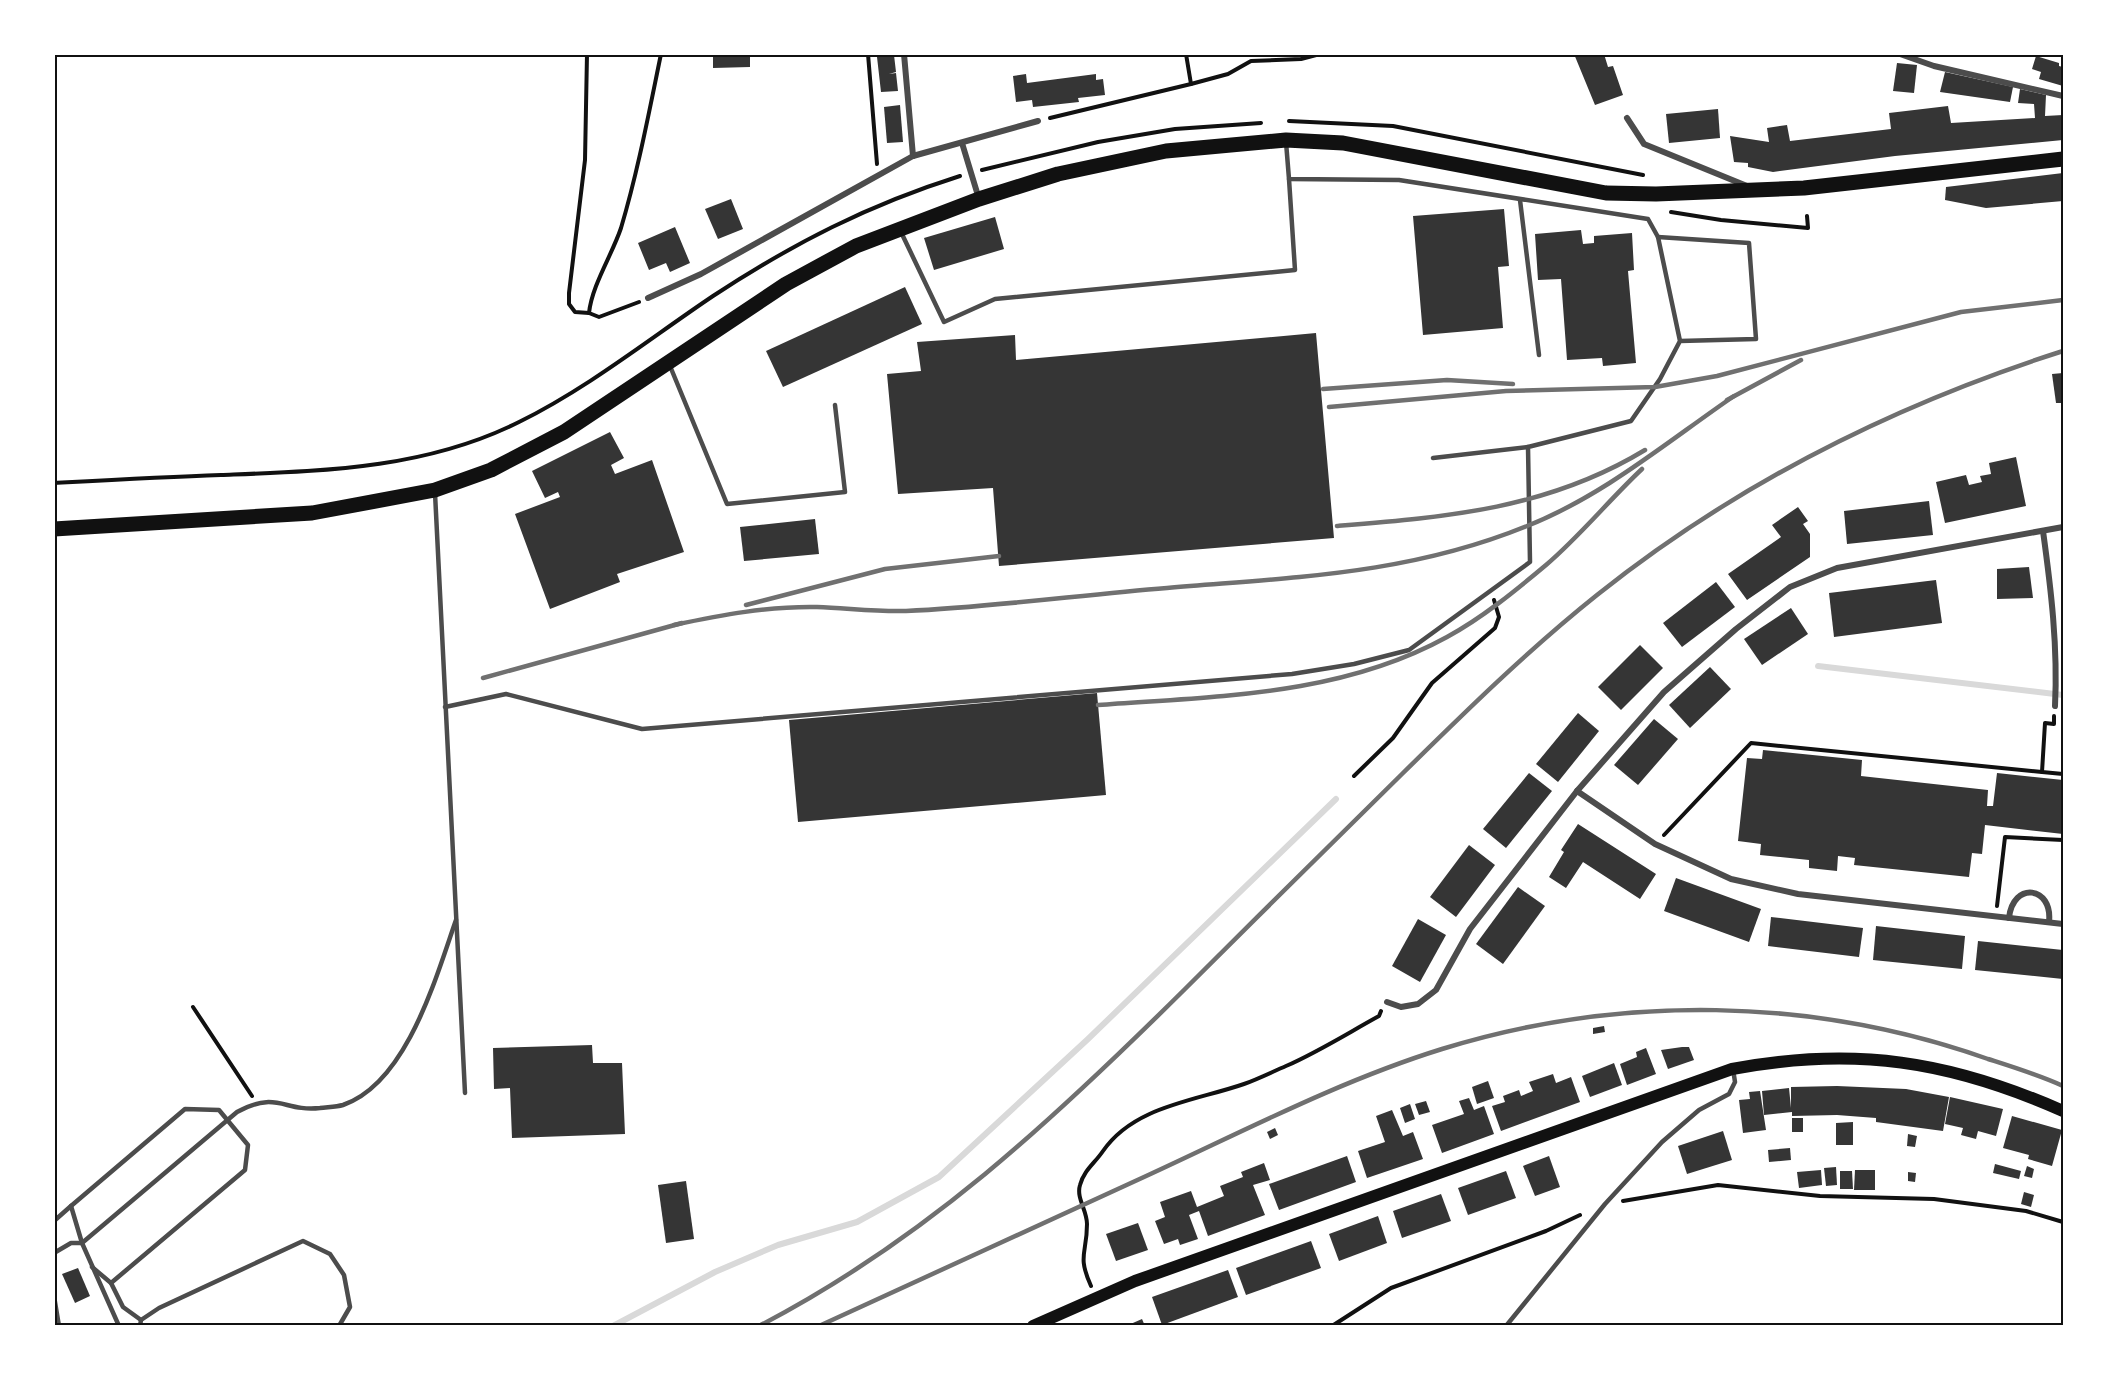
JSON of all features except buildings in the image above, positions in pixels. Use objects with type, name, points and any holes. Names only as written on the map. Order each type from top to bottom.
[{"type":"main road","points":[[54,529],[312,513],[435,490],[491,470],[564,432],[786,284],[856,246],[979,199],[1058,174],[1166,151],[1286,141],[1343,143],[1606,193],[1656,194],[1761,192],[2063,159]]},
{"type":"main road","points":[[1033,1326],[1096,1297],[1732,1068],[1825,1057],[1867,1057],[1919,1063],[1964,1074],[2063,1111]]},
{"type":"street","points":[[904,54],[913,156]]},
{"type":"street","points":[[1900,54],[1934,66],[2063,96]]},
{"type":"street","points":[[1627,118],[1644,144],[1761,192]]},
{"type":"street","points":[[648,298],[701,274],[913,156],[1038,121]]},
{"type":"street","points":[[962,143],[979,199]]},
{"type":"street","points":[[1387,1002],[1401,1007],[1418,1004],[1436,990],[1470,929],[1577,791],[1664,692],[1736,629],[1790,588],[1837,568],[2063,527]]},
{"type":"street","points":[[2043,531],[2051,587],[2056,674],[2055,706]]},
{"type":"street","points":[[1577,791],[1655,844],[1731,879],[1798,894],[2063,924]]},
{"type":"street","points":[[2009,918],[2010,905],[2019,895],[2032,892],[2044,898],[2051,909],[2049,922]]},
{"type":"lane","points":[[900,229],[944,322],[995,299],[1295,270],[1286,141]]},
{"type":"lane","points":[[1289,179],[1399,180],[1648,219],[1658,237],[1680,341],[1660,379],[1631,422],[1528,447],[1433,458]]},
{"type":"lane","points":[[1520,200],[1539,355]]},
{"type":"lane","points":[[1658,237],[1749,243],[1756,339],[1680,341]]},
{"type":"lane","points":[[669,363],[727,504],[845,492],[835,405]]},
{"type":"lane","points":[[446,707],[506,694],[642,729],[1292,674],[1354,664],[1409,650],[1530,562],[1528,447]]},
{"type":"lane","points":[[435,490],[465,1093]]},
{"type":"lane","points":[[54,1253],[61,1246],[71,1243],[82,1244],[228,1120],[255,1102],[268,1100],[312,1109],[343,1105],[371,1088],[393,1064],[416,1028],[456,917]]},
{"type":"lane","points":[[1506,1326],[1605,1204],[1662,1142],[1699,1110],[1729,1094],[1736,1082],[1732,1068]]},
{"type":"lane","points":[[54,1221],[185,1109],[219,1110],[248,1145],[245,1170],[111,1283]]},
{"type":"lane","points":[[71,1206],[82,1244],[119,1326]]},
{"type":"lane","points":[[140,1326],[141,1320],[159,1308],[303,1241],[330,1254],[344,1275],[350,1307],[339,1326]]},
{"type":"lane","points":[[92,1267],[111,1283],[123,1307],[141,1320]]},
{"type":"lane","points":[[54,1296],[59,1326]]},
{"type":"path","points":[[587,54],[585,160],[568,293],[569,304],[575,312],[589,313],[599,317],[648,298]]},
{"type":"path","points":[[589,313],[590,300],[613,253],[627,207],[661,54]]},
{"type":"path","points":[[868,54],[878,176]]},
{"type":"path","points":[[1186,54],[1191,84]]},
{"type":"path","points":[[1038,121],[1228,74],[1251,61],[1256,54]]},
{"type":"path","points":[[1251,61],[1301,59],[1320,54]]},
{"type":"path","points":[[1297,121],[1393,126],[1657,179],[1656,210],[1721,220],[1808,228],[1807,216]]},
{"type":"path","points":[[54,483],[369,467],[421,458],[467,443],[518,423],[589,382],[713,296],[843,219],[903,195],[970,173]]},
{"type":"path","points":[[1354,776],[1393,738],[1432,682],[1495,628],[1499,617],[1496,604],[1489,592]]},
{"type":"path","points":[[2042,772],[2045,723],[2054,724],[2055,706]]},
{"type":"path","points":[[1655,844],[1751,742],[2063,774]]},
{"type":"path","points":[[1996,916],[2005,837],[2063,840]]},
{"type":"path","points":[[1096,1297],[1081,1261],[1087,1236],[1087,1215],[1079,1196],[1082,1178],[1115,1133],[1130,1123],[1195,1096],[1242,1084],[1288,1065],[1379,1016],[1387,1002]]},
{"type":"path","points":[[193,1006],[255,1102]]},
{"type":"path","points":[[1332,1326],[1390,1288],[1546,1231],[1605,1204],[1718,1185],[1820,1196],[1934,1199],[2026,1211],[2063,1222]]},
{"type":"waterway","points":[[1818,666],[2063,695]]},
{"type":"waterway","points":[[613,1326],[715,1272],[778,1245],[857,1222],[939,1177],[1088,1039],[1336,799]]},
{"type":"railway","points":[[1329,407],[1506,391],[1655,387],[1717,376],[1961,312],[2063,300]]},
{"type":"railway","points":[[759,1326],[820,1292],[877,1255],[932,1216],[1036,1130],[1136,1037],[1497,682],[1571,616],[1650,555],[1761,483],[1819,452],[1938,396],[2063,351]]},
{"type":"railway","points":[[1727,400],[1801,360]]},
{"type":"railway","points":[[1323,389],[1447,380],[1513,384]]},
{"type":"railway","points":[[674,625],[781,608],[817,607],[895,611],[1004,604],[1305,576],[1394,564],[1438,555],[1527,526],[1582,500],[1634,467],[1734,396]]},
{"type":"railway","points":[[1337,526],[1457,514],[1534,498],[1608,470],[1645,450]]},
{"type":"railway","points":[[1098,705],[1277,690],[1364,671],[1406,656],[1460,630],[1510,594],[1559,554],[1642,469]]},
{"type":"railway","points":[[746,605],[885,569],[999,556]]},
{"type":"railway","points":[[483,678],[682,623]]},
{"type":"railway","points":[[819,1326],[1328,1092],[1442,1049],[1509,1031],[1578,1019],[1647,1012],[1716,1010],[1785,1014],[1854,1024],[1922,1039],[2016,1068],[2063,1086]]}]
